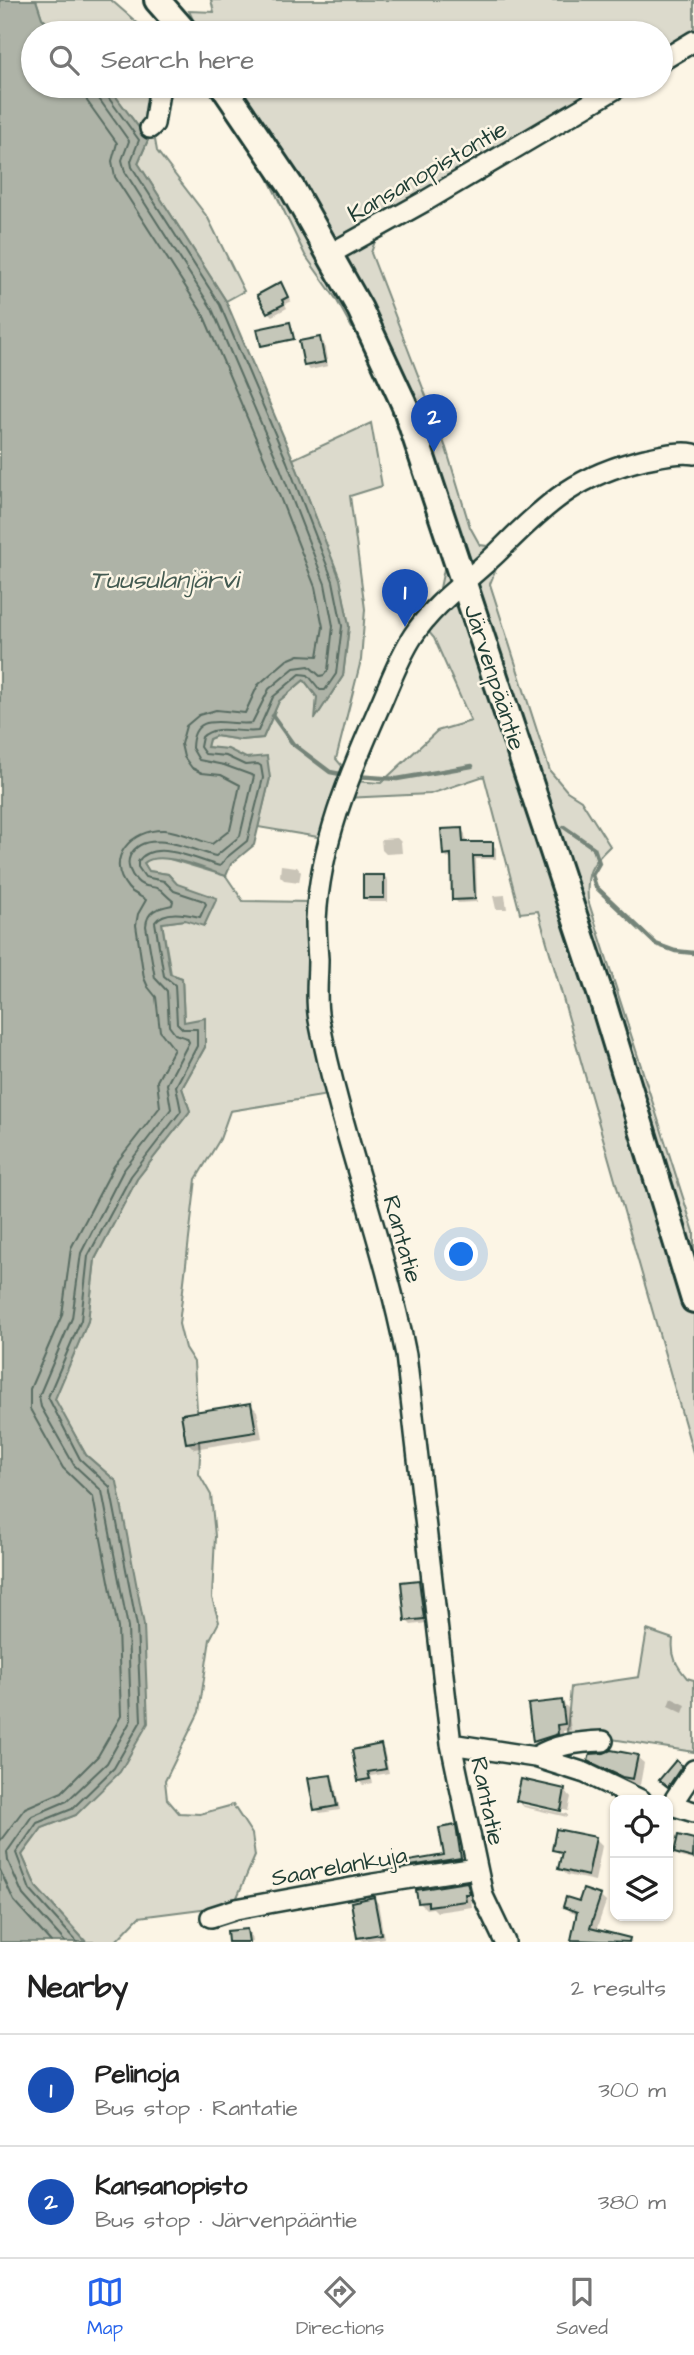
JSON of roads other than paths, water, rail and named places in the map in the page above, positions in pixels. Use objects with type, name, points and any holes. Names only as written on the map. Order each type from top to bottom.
[{"type":"main road","points":[[157,0],[172,21]]},
{"type":"main road","name":"Järvenpääntie","points":[[231,98],[292,188],[330,254],[360,309],[405,406],[599,989],[694,1300]]},
{"type":"street","points":[[673,54],[694,41]]},
{"type":"street","points":[[150,128],[158,98]]},
{"type":"street","name":"Kansanopistontie","points":[[330,254],[600,98]]},
{"type":"street","name":"Rantatie","points":[[505,1942],[488,1909],[451,1744],[406,1355],[396,1303],[334,1084],[318,1016],[316,923],[320,886],[326,848],[352,769],[403,653],[440,604],[570,488],[597,473],[620,465],[660,456],[687,452],[694,454]]},
{"type":"street","points":[[535,1757],[570,1742],[603,1741]]},
{"type":"street","points":[[451,1744],[535,1757],[585,1773],[631,1795]]},
{"type":"street","points":[[673,1801],[694,1770]]},
{"type":"street","points":[[673,1806],[694,1812]]},
{"type":"street","name":"Saarelankuja","points":[[211,1917],[236,1909],[477,1868]]},
{"type":"water","name":"Tuusulanjärvi","points":[[0,0],[36,0],[45,21],[21,21],[21,98],[117,98],[148,140],[138,163],[226,301],[340,579],[349,626],[343,676],[315,719],[317,697],[304,680],[279,701],[263,738],[241,740],[216,736],[209,739],[207,747],[228,749],[246,758],[267,756],[270,778],[254,845],[231,864],[226,876],[172,859],[152,859],[144,863],[149,871],[168,874],[177,884],[217,898],[204,926],[185,920],[162,923],[170,974],[182,978],[184,1022],[205,1018],[205,1047],[182,1088],[190,1111],[137,1179],[95,1259],[88,1321],[55,1399],[86,1455],[117,1482],[144,1625],[148,1723],[120,1772],[76,1815],[42,1828],[22,1855],[36,1887],[86,1942],[0,1942]]},
{"type":"waterway","points":[[273,716],[293,744],[330,772],[346,775]]},
{"type":"waterway","points":[[355,776],[397,779],[472,766]]},
{"type":"waterway","points":[[564,827],[594,848],[599,863],[592,875],[596,887],[656,944],[675,951],[694,953]]},
{"type":"place","name":"Kansanopisto","points":[[434,452]]},
{"type":"place","name":"Pelinoja","points":[[405,627]]}]
